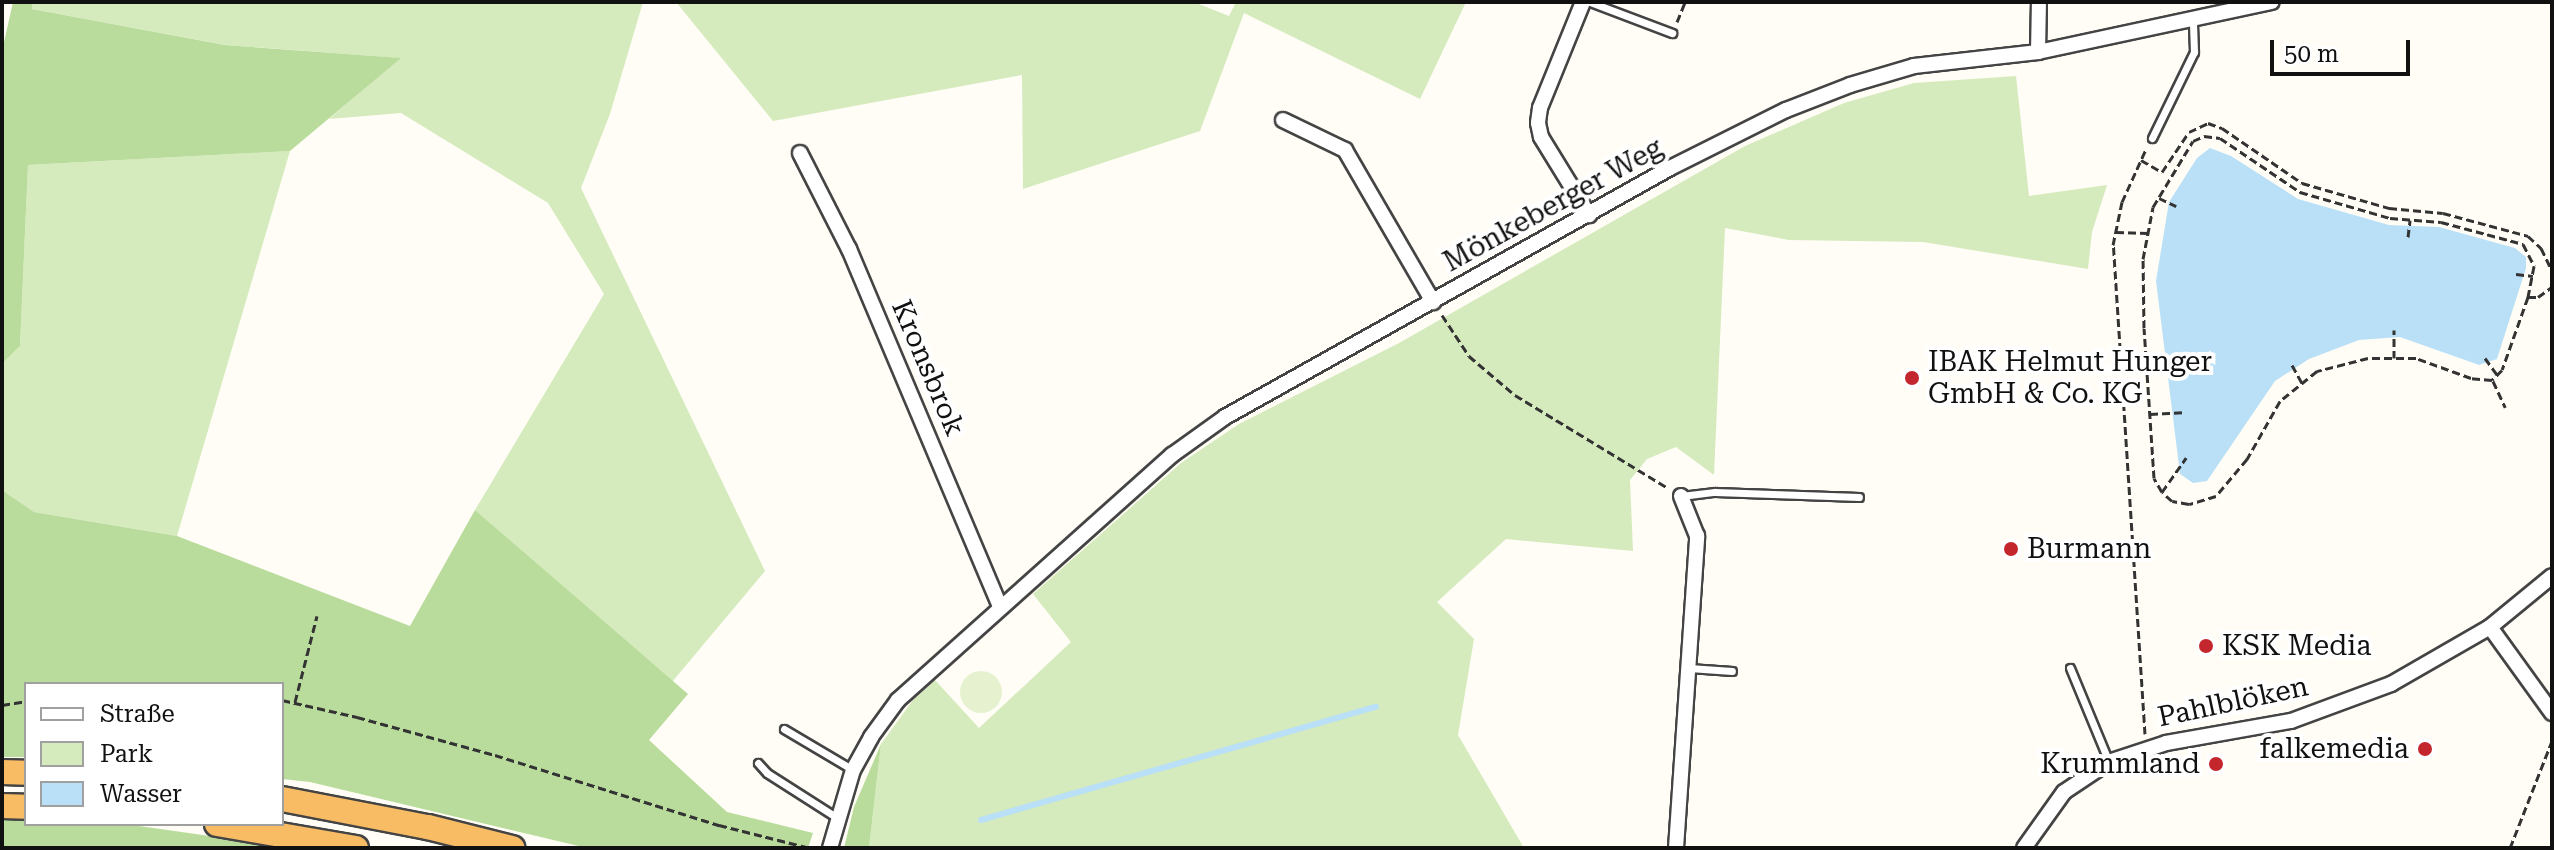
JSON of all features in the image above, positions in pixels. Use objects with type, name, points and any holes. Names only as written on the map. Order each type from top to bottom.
[{"type":"highway","points":[[2,772],[24,773]]},
{"type":"highway","points":[[284,799],[428,827],[512,848]]},
{"type":"highway","points":[[2,806],[24,807]]},
{"type":"highway","points":[[229,826],[356,848]]},
{"type":"street","points":[[1583,2],[1540,108],[1538,123],[1541,137],[1589,215]]},
{"type":"street","points":[[2038,52],[2039,2]]},
{"type":"street","name":"Mönkeberger Weg","points":[[830,848],[853,770],[871,737],[898,700],[1172,455],[1225,417],[1703,151],[1786,110],[1850,85],[1914,66],[2038,52],[2272,2]]},
{"type":"street","points":[[1283,120],[1345,150],[1433,302]]},
{"type":"street","name":"Kronsbrok","points":[[800,153],[849,249],[1000,607]]},
{"type":"street","points":[[1676,848],[1697,536],[1681,496]]},
{"type":"street","name":"Pahlblöken","points":[[2024,848],[2064,792],[2109,762],[2146,748],[2305,716],[2391,684],[2490,627],[2552,576]]},
{"type":"street","points":[[2490,627],[2552,713]]},
{"type":"lane","points":[[1590,2],[1672,33]]},
{"type":"lane","points":[[2152,138],[2194,52],[2193,21]]},
{"type":"lane","points":[[1681,496],[1715,492],[1859,497]]},
{"type":"lane","points":[[1689,668],[1732,671]]},
{"type":"lane","points":[[2070,668],[2109,762]]},
{"type":"lane","points":[[784,729],[853,770]]},
{"type":"lane","points":[[758,763],[767,773],[839,819]]},
{"type":"path","points":[[1672,33],[1685,2]]},
{"type":"path","points":[[2141,160],[2162,172],[2189,132],[2208,123],[2222,128],[2302,183],[2389,208],[2443,213],[2528,236],[2541,248],[2552,271]]},
{"type":"path","points":[[2204,136],[2220,138],[2300,192],[2390,218],[2410,220],[2441,222],[2523,244],[2530,253],[2533,276],[2528,297],[2498,376],[2492,380],[2471,378],[2416,358],[2368,358],[2317,371],[2280,401],[2247,459],[2216,496],[2189,504],[2172,501],[2154,478],[2143,314],[2143,259],[2159,198],[2193,141],[2204,136]]},
{"type":"path","points":[[2146,748],[2125,468],[2113,245],[2122,202],[2152,138]]},
{"type":"path","points":[[2159,198],[2176,206]]},
{"type":"path","points":[[2408,237],[2410,220]]},
{"type":"path","points":[[2116,232],[2148,233]]},
{"type":"path","points":[[2516,274],[2533,276]]},
{"type":"path","points":[[2528,297],[2546,294],[2552,287]]},
{"type":"path","points":[[1433,302],[1469,356],[1515,395],[1681,496]]},
{"type":"path","points":[[2394,330],[2394,358]]},
{"type":"path","points":[[2485,358],[2498,376]]},
{"type":"path","points":[[2292,365],[2302,383]]},
{"type":"path","points":[[2492,380],[2505,407]]},
{"type":"path","points":[[2150,414],[2183,412]]},
{"type":"path","points":[[2162,492],[2186,458]]},
{"type":"path","points":[[295,702],[317,616]]},
{"type":"path","points":[[284,700],[495,755],[719,825],[810,848]]},
{"type":"path","points":[[2,705],[24,701]]},
{"type":"path","points":[[2510,848],[2552,741]]},
{"type":"green space","points":[[13,2],[33,2],[32,9],[225,45],[401,58],[290,151],[28,165],[20,346],[2,364],[2,51]]},
{"type":"green space","points":[[33,2],[643,2],[610,114],[581,188],[765,571],[672,682],[475,510],[604,294],[548,203],[401,113],[329,119],[399,58],[226,45],[32,9]]},
{"type":"green space","points":[[676,2],[1194,2],[1229,16],[1236,2],[1466,2],[1420,99],[1244,13],[1200,131],[1023,189],[1022,75],[773,121]]},
{"type":"green space","points":[[2016,76],[2029,196],[2107,185],[2092,232],[2088,269],[1923,242],[1789,240],[1725,228],[1714,475],[1676,447],[1647,459],[1630,480],[1633,551],[1506,539],[1437,602],[1474,639],[1458,735],[1524,848],[869,848],[881,744],[913,700],[935,680],[979,728],[1071,642],[1033,594],[1181,463],[1239,424],[1399,343],[1745,146],[1844,103],[1914,83]]},
{"type":"green space","points":[[290,151],[177,536],[34,512],[2,490],[2,364],[20,346],[28,165]]},
{"type":"green space","points":[[2,490],[34,512],[177,536],[410,626],[475,510],[688,694],[649,740],[727,812],[813,833],[808,848],[587,848],[310,782],[284,779],[284,682],[24,682],[24,757],[2,757]]},
{"type":"green space","points":[[981,671],[996,677],[1002,692],[996,707],[981,713],[966,707],[960,692],[966,677]]},
{"type":"green space","points":[[881,744],[869,848],[844,848],[854,807]]},
{"type":"green space","points":[[2,816],[24,818],[24,826],[139,826],[294,848],[2,848]]},
{"type":"water","points":[[2210,148],[2231,156],[2298,199],[2389,225],[2439,227],[2515,248],[2526,257],[2526,268],[2497,359],[2479,365],[2400,337],[2359,340],[2309,359],[2275,381],[2207,481],[2193,483],[2180,474],[2156,281],[2169,202],[2197,158]]},
{"type":"waterway","points":[[981,820],[1376,707]]},
{"type":"place","name":"IBAK Helmut Hunger GmbH & Co. KG","points":[[1912,378]]},
{"type":"place","name":"Burmann","points":[[2011,549]]},
{"type":"place","name":"KSK Media","points":[[2206,646]]},
{"type":"place","name":"falkemedia","points":[[2425,749]]},
{"type":"place","name":"Krummland","points":[[2216,764]]}]
